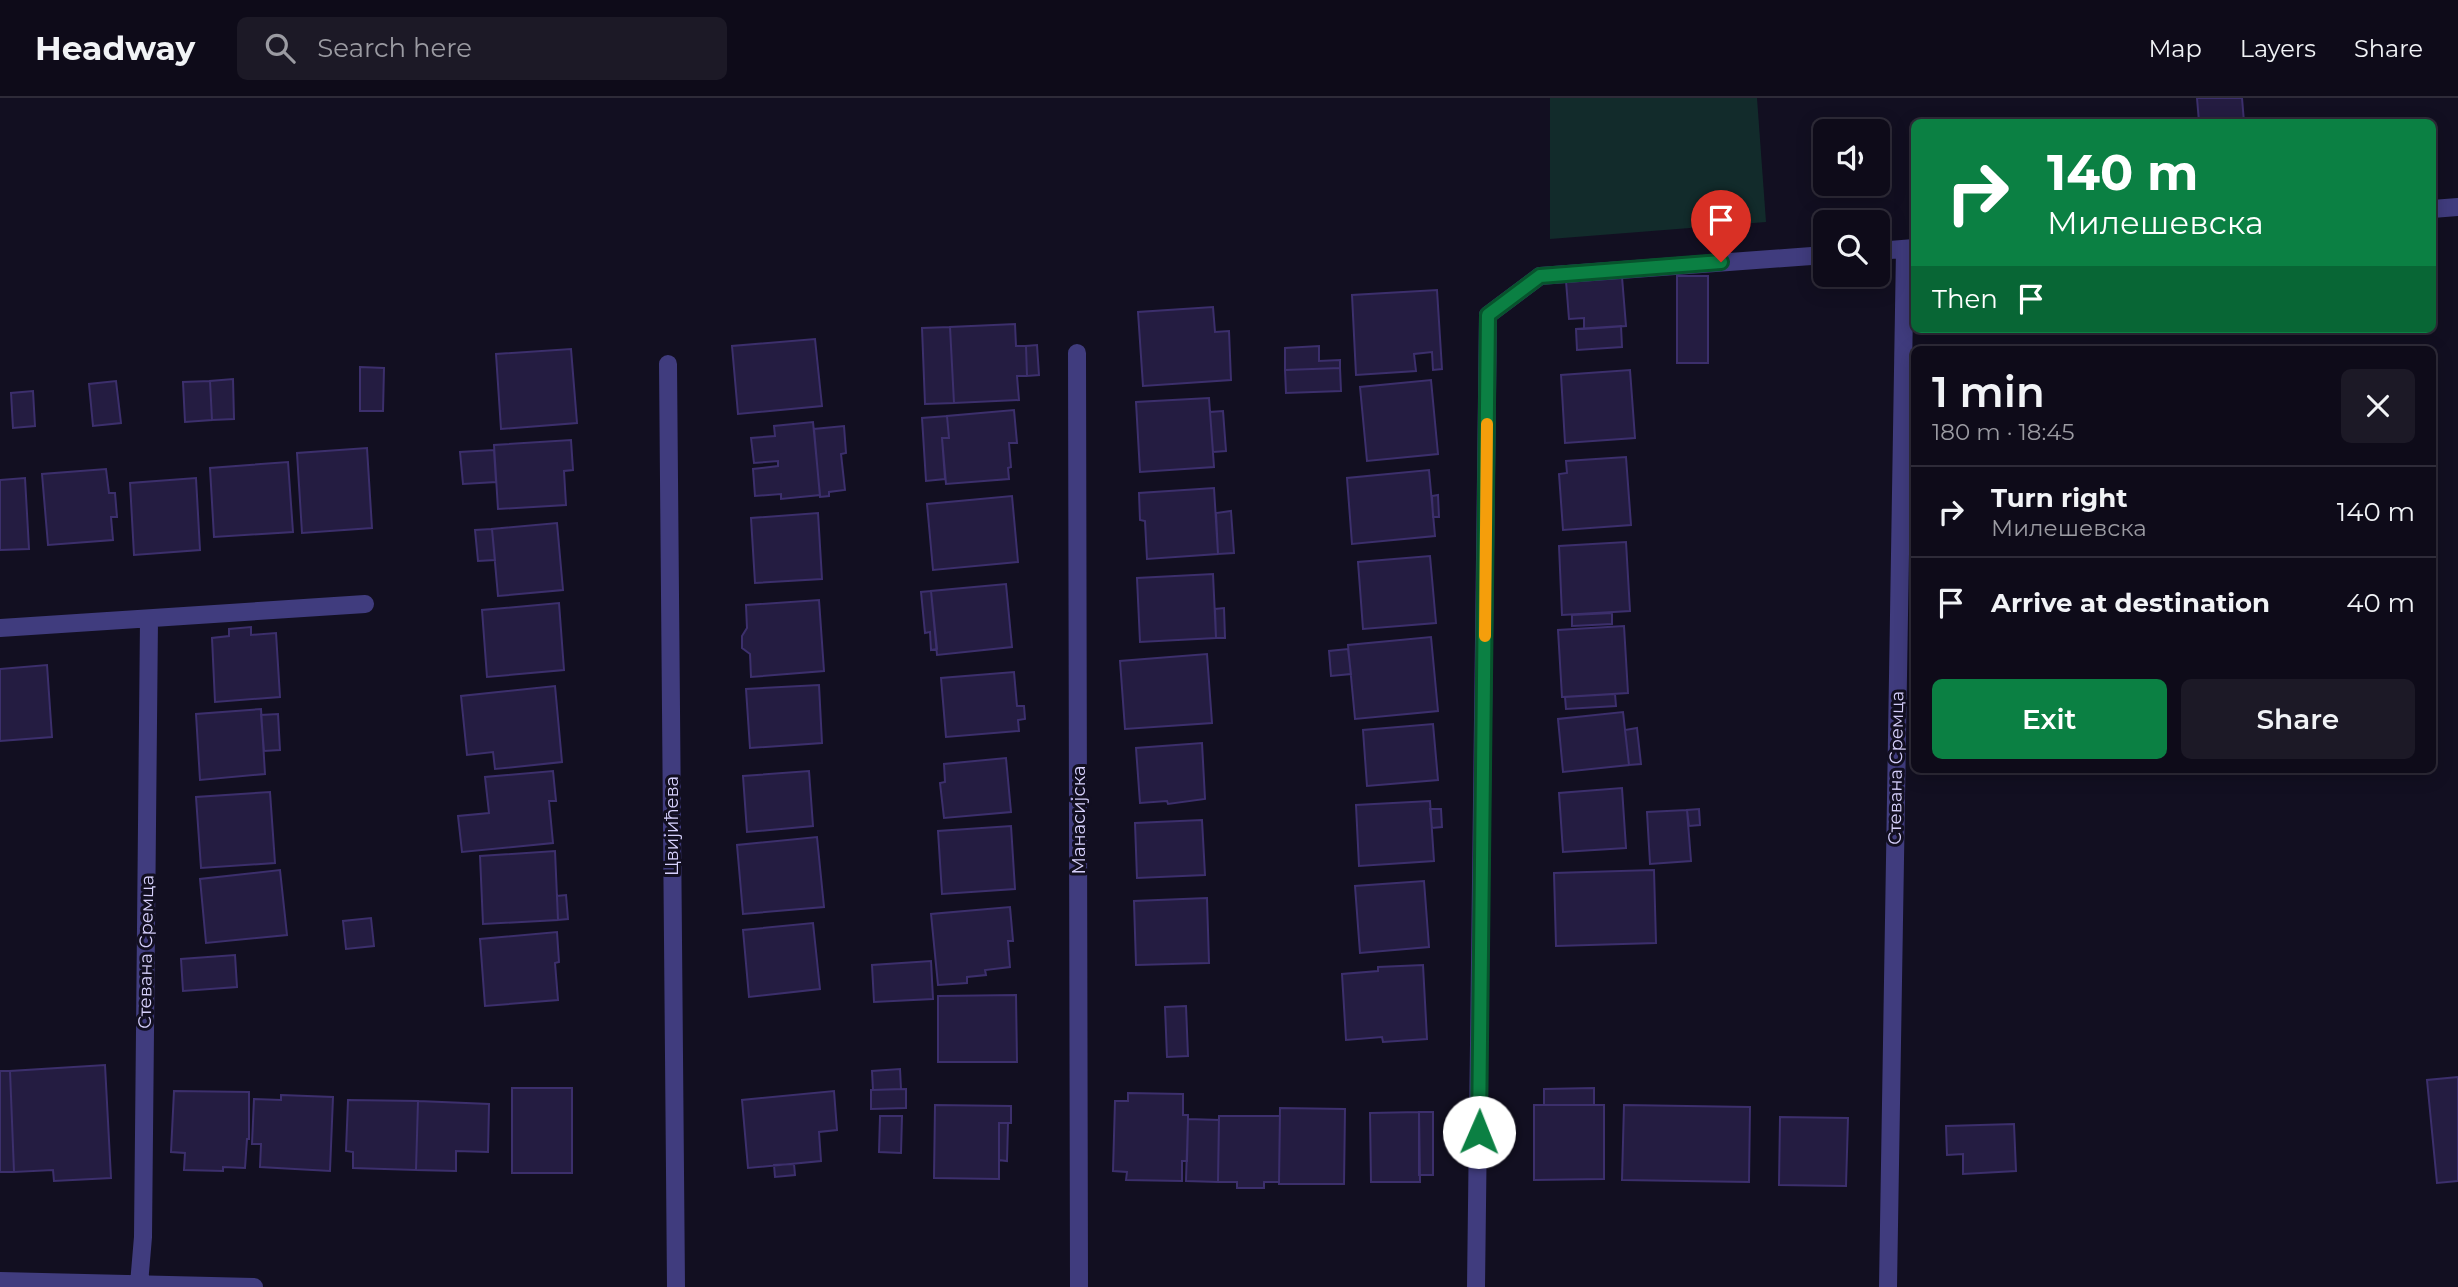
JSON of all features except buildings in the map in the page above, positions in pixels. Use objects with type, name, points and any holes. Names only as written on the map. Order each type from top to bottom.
[{"type":"street","points":[[2436,209],[2458,208]]},
{"type":"street","points":[[1890,250],[1910,248]]},
{"type":"street","name":"Стевана Сремца","points":[[1888,1287],[1910,248]]},
{"type":"street","points":[[1476,1287],[1488,315],[1540,276],[1813,256]]},
{"type":"street","name":"Манасијска","points":[[1077,353],[1079,1287]]},
{"type":"street","name":"Цвијићева","points":[[668,364],[676,1287]]},
{"type":"street","points":[[0,628],[365,604]]},
{"type":"street","name":"Стевана Сремца","points":[[139,1284],[143,1237],[149,619]]},
{"type":"street","points":[[0,1281],[254,1287]]},
{"type":"green space","points":[[1550,98],[1757,98],[1766,222],[1550,239]]},
{"type":"slow traffic","points":[[1485,636],[1487,424]]},
{"type":"route","points":[[1479,1132],[1488,315],[1540,276],[1721,262]]}]
